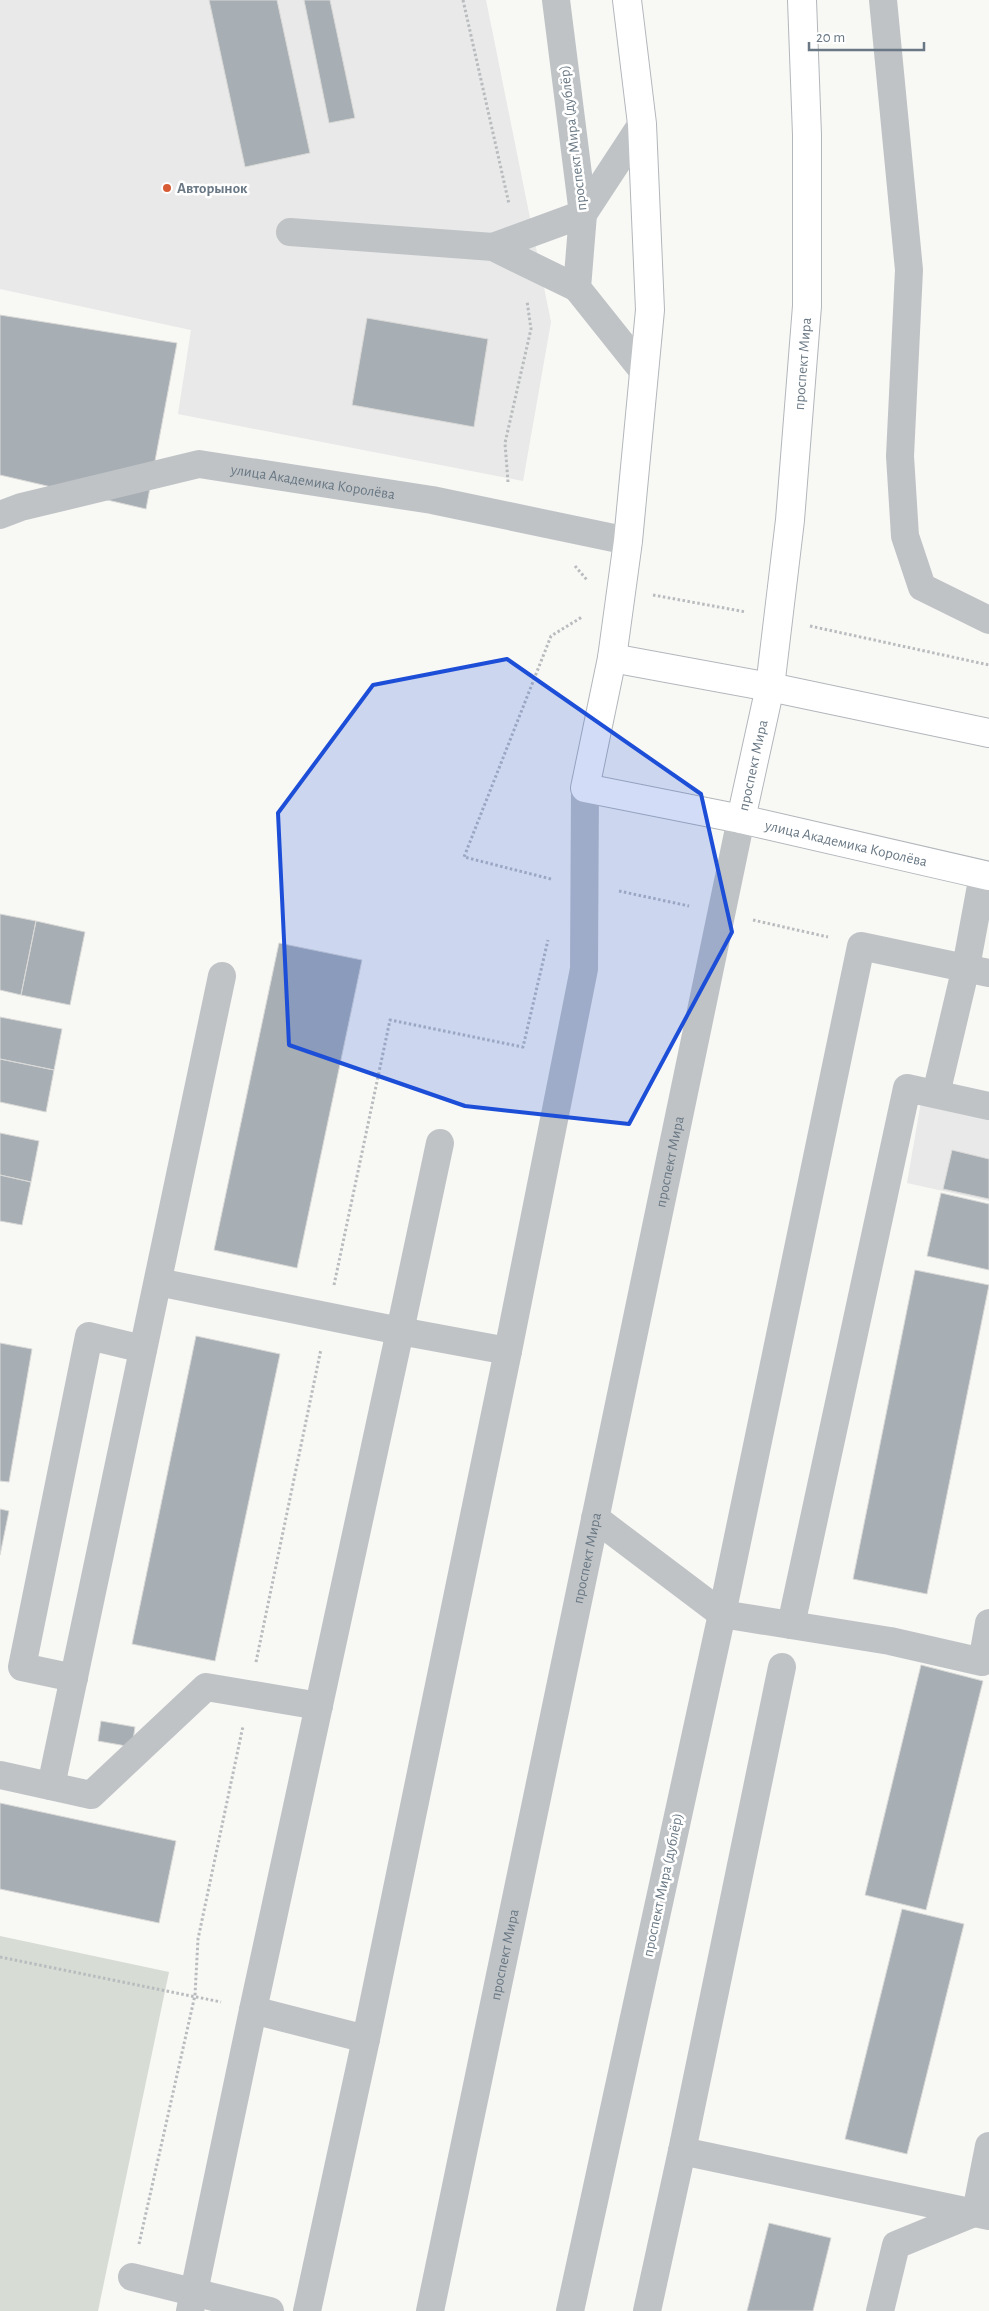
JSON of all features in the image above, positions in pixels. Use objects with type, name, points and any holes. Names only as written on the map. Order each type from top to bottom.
[{"type":"main road","points":[[585,788],[612,658],[628,542],[650,310],[642,124],[627,0]]},
{"type":"main road","name":"проспект Мира","points":[[741,820],[770,687],[779,619],[790,520],[806,306],[807,136],[802,0]]},
{"type":"main road","points":[[612,658],[770,687],[989,733]]},
{"type":"main road","name":"улица Академика Королёва","points":[[585,788],[741,820],[986,876]]},
{"type":"street","name":"проспект Мира (дублёр)","points":[[556,0],[583,214],[577,288]]},
{"type":"street","points":[[883,0],[909,270],[900,456],[905,536],[922,587],[989,620]]},
{"type":"street","points":[[493,247],[583,214],[642,124]]},
{"type":"street","points":[[290,232],[493,247],[577,288],[644,372]]},
{"type":"street","name":"улица Академика Королёва","points":[[0,515],[21,506],[199,464],[432,500],[628,542]]},
{"type":"street","points":[[307,2311],[366,2039],[508,1351],[584,969],[585,788]]},
{"type":"street","name":"проспект Мира","points":[[430,2311],[741,820]]},
{"type":"street","points":[[936,1094],[977,970],[986,876]]},
{"type":"street","name":"проспект Мира (дублёр)","points":[[570,2311],[722,1614],[861,946],[977,970]]},
{"type":"street","points":[[51,1786],[222,976]]},
{"type":"street","points":[[790,1625],[907,1088],[989,1106]]},
{"type":"street","points":[[192,2301],[440,1143]]},
{"type":"street","points":[[158,1282],[508,1351]]},
{"type":"street","points":[[74,1678],[22,1668],[89,1336],[143,1349]]},
{"type":"street","points":[[595,1518],[722,1614],[890,1641],[985,1665],[989,1622]]},
{"type":"street","points":[[647,2311],[782,1667]]},
{"type":"street","points":[[0,1775],[91,1795],[206,1687],[319,1706]]},
{"type":"street","points":[[253,2010],[366,2039]]},
{"type":"street","points":[[982,2214],[989,2146]]},
{"type":"street","points":[[682,2151],[982,2214]]},
{"type":"street","points":[[880,2311],[896,2246],[982,2214]]},
{"type":"street","points":[[132,2278],[192,2301],[270,2311]]},
{"type":"path","points":[[572,562],[590,583],[779,619],[989,665]]},
{"type":"path","points":[[553,879],[464,857],[551,636],[585,616]]},
{"type":"path","points":[[132,2278],[195,1995],[198,1939]]},
{"type":"path","points":[[0,1957],[195,1995],[253,2010]]},
{"type":"highlighted area","points":[[507,659],[701,794],[732,932],[629,1124],[465,1106],[289,1045],[278,813],[373,685]]},
{"type":"shaded area","points":[[0,0],[486,0],[551,322],[523,481],[178,414],[191,330],[0,289]]},
{"type":"shaded area","points":[[989,1093],[989,1201],[907,1183],[922,1096]]},
{"type":"shaded area","points":[[0,1936],[169,1972],[98,2311],[0,2311]]},
{"type":"building","points":[[209,0],[277,0],[310,153],[245,167]]},
{"type":"building","points":[[304,0],[330,0],[355,118],[329,123]]},
{"type":"building","points":[[0,315],[177,343],[146,509],[0,475]]},
{"type":"building","points":[[367,318],[488,339],[474,427],[352,405]]},
{"type":"building","points":[[0,914],[36,921],[21,995],[0,990]]},
{"type":"building","points":[[36,921],[85,932],[70,1005],[21,995]]},
{"type":"building","points":[[279,943],[362,960],[297,1268],[214,1250]]},
{"type":"building","points":[[0,1017],[62,1029],[54,1070],[0,1059]]},
{"type":"building","points":[[0,1059],[54,1070],[46,1112],[0,1102]]},
{"type":"building","points":[[0,1133],[39,1141],[31,1182],[0,1175]]},
{"type":"building","points":[[952,1150],[989,1159],[989,1199],[943,1189]]},
{"type":"building","points":[[0,1175],[31,1182],[22,1225],[0,1221]]},
{"type":"building","points":[[941,1193],[989,1204],[989,1270],[927,1256]]},
{"type":"building","points":[[915,1270],[989,1285],[927,1594],[853,1579]]},
{"type":"building","points":[[196,1336],[280,1354],[215,1661],[132,1644]]},
{"type":"building","points":[[0,1343],[32,1349],[9,1482],[0,1481]]},
{"type":"building","points":[[0,1509],[9,1511],[0,1555]]},
{"type":"building","points":[[921,1665],[983,1681],[926,1910],[865,1895]]},
{"type":"building","points":[[101,1721],[135,1727],[132,1747],[98,1741]]},
{"type":"building","points":[[0,1803],[176,1841],[159,1923],[0,1889]]},
{"type":"building","points":[[902,1909],[964,1924],[907,2154],[845,2139]]},
{"type":"building","points":[[769,2223],[831,2238],[813,2311],[747,2311]]},
{"type":"place","name":"Авторынок","points":[[167,188]]}]
